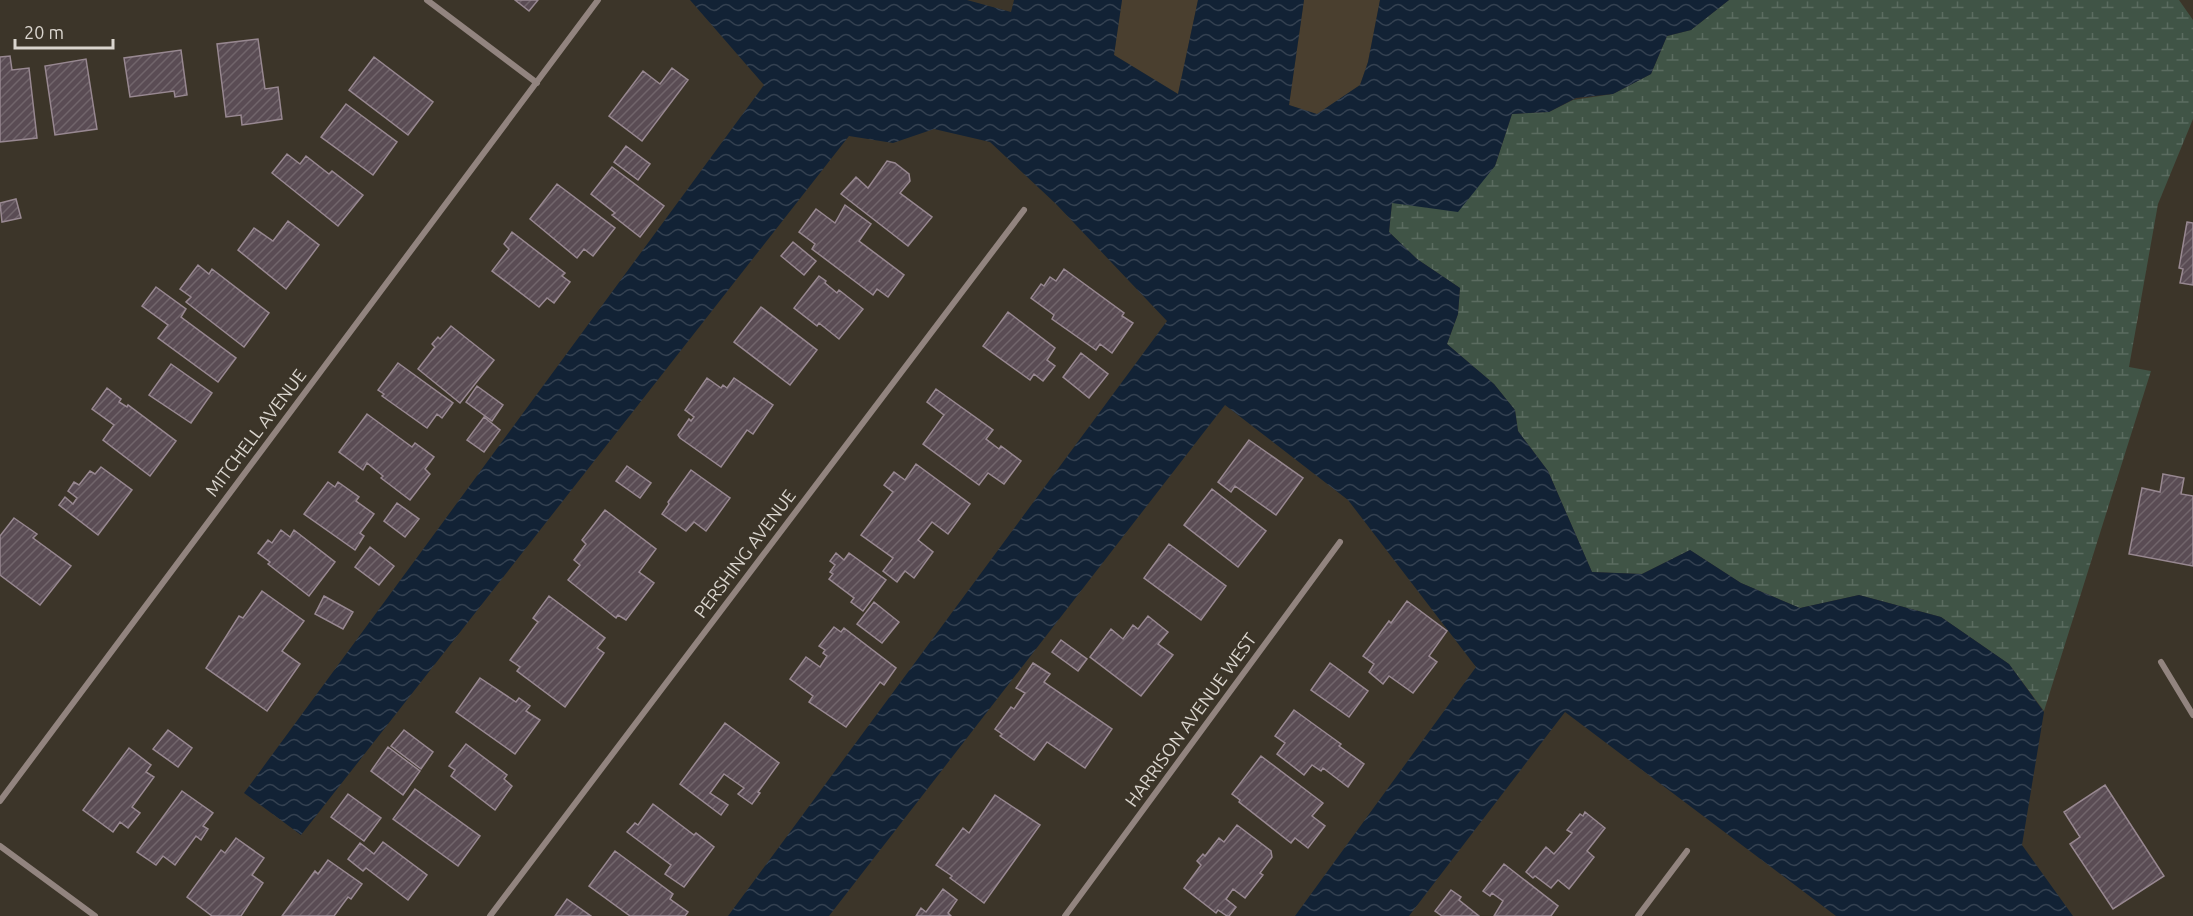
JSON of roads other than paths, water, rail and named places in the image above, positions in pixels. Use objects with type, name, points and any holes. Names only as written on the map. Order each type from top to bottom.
[{"type":"street","points":[[427,0],[537,83]]},
{"type":"street","name":"MITCHELL AVENUE","points":[[0,801],[598,0]]},
{"type":"street","name":"PERSHING AVENUE","points":[[490,916],[1024,210]]},
{"type":"street","name":"HARRISON AVENUE WEST","points":[[1065,916],[1340,542]]},
{"type":"street","points":[[2161,662],[2193,715]]},
{"type":"street","points":[[0,846],[95,916]]},
{"type":"street","points":[[1638,916],[1687,851]]},
{"type":"water","points":[[690,0],[967,0],[1011,12],[1014,0],[1122,0],[1114,55],[1178,94],[1198,0],[1304,0],[1289,105],[1317,114],[1360,85],[1368,62],[1380,0],[1729,0],[1691,30],[1667,36],[1651,74],[1613,94],[1576,98],[1549,112],[1512,114],[1495,166],[1458,212],[1392,203],[1389,232],[1417,259],[1460,288],[1458,314],[1447,344],[1494,384],[1515,410],[1518,431],[1548,471],[1592,572],[1642,574],[1690,550],[1741,583],[1800,608],[1859,595],[1941,617],[2009,664],[2044,712],[2022,845],[2073,916],[1836,916],[1565,712],[1409,916],[1295,916],[1476,667],[1348,500],[1225,405],[829,916],[728,916],[1167,321],[1056,204],[990,142],[934,129],[893,143],[849,136],[301,835],[244,793],[764,85]]}]
